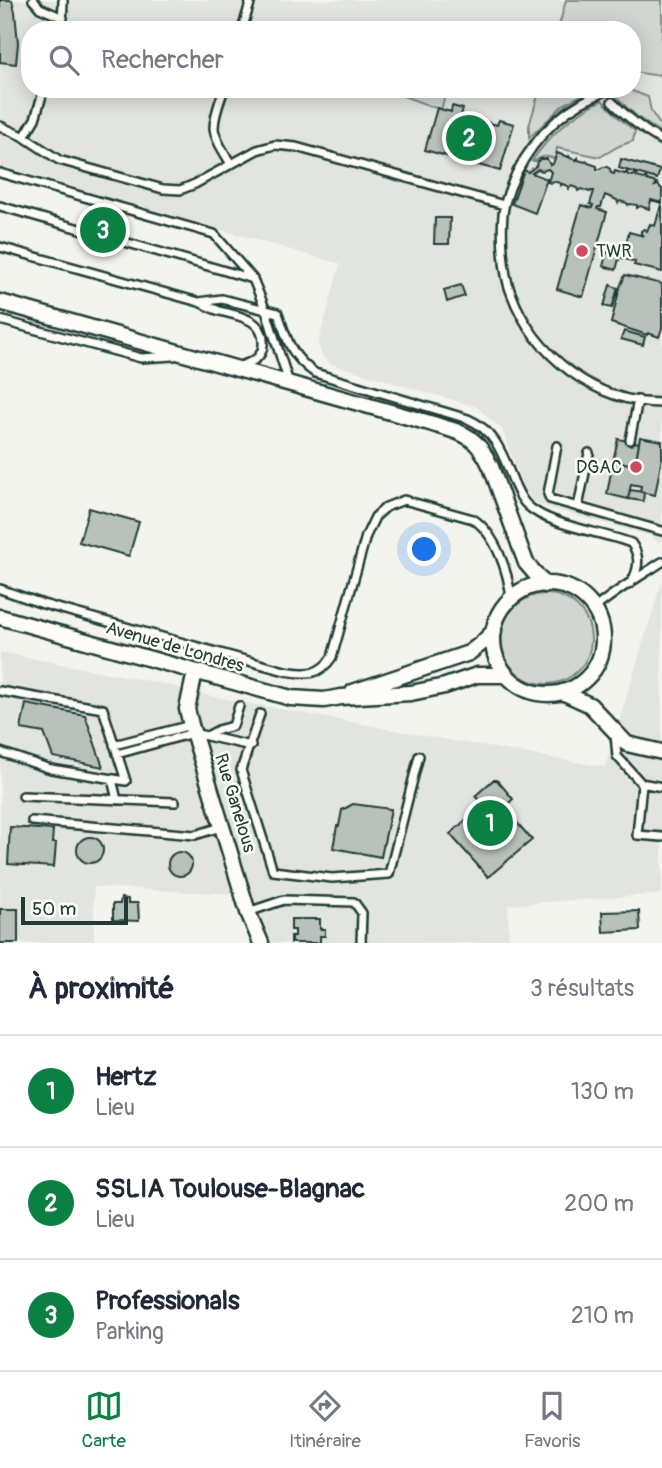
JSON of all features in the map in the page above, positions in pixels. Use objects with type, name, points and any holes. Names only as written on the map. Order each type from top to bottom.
[{"type":"street","points":[[0,302],[453,430],[472,439],[491,467],[526,563],[545,584]]},
{"type":"street","points":[[545,584],[569,588],[584,597],[594,609],[601,625],[603,642],[600,659],[591,674],[578,686],[545,694],[528,691],[506,675],[495,656],[493,642],[494,625],[511,598],[523,590],[545,584]]},
{"type":"street","name":"Avenue de Londres","points":[[0,617],[291,698],[324,700],[411,693],[445,686],[477,675],[506,675]]},
{"type":"street","name":"Avenue de Londres","points":[[341,697],[469,653],[494,631]]},
{"type":"street","name":"Rue Ganelous","points":[[195,672],[187,709],[197,732],[221,827],[248,912],[261,943]]},
{"type":"street","points":[[590,705],[591,674]]},
{"type":"street","points":[[562,692],[590,705],[627,744],[662,752]]},
{"type":"lane","points":[[33,0],[40,8],[63,18]]},
{"type":"lane","points":[[63,0],[63,21]]},
{"type":"lane","points":[[245,21],[251,0]]},
{"type":"lane","points":[[24,136],[35,119],[41,98]]},
{"type":"lane","points":[[221,98],[214,130],[231,164]]},
{"type":"lane","points":[[591,98],[559,118],[534,144],[517,173],[504,205],[502,238],[509,290],[534,338],[574,374],[594,387],[618,396],[662,403]]},
{"type":"lane","points":[[612,102],[626,116],[662,141]]},
{"type":"lane","points":[[0,126],[24,136],[58,160],[163,189],[180,190],[257,150],[275,145],[296,146],[504,205]]},
{"type":"lane","points":[[0,173],[214,234],[253,279],[289,383]]},
{"type":"lane","points":[[0,206],[253,279]]},
{"type":"lane","points":[[0,247],[248,318],[260,329],[263,344],[260,355],[250,363],[234,369]]},
{"type":"lane","points":[[199,302],[222,299],[278,313],[291,349],[305,367],[326,378],[478,424],[495,439],[520,496],[531,509],[548,518],[631,543],[638,555],[635,576],[631,583]]},
{"type":"lane","points":[[0,320],[141,358],[185,355]]},
{"type":"lane","points":[[629,440],[638,400]]},
{"type":"lane","points":[[557,446],[548,494],[550,499],[662,531]]},
{"type":"lane","points":[[578,507],[589,453]]},
{"type":"lane","points":[[0,589],[43,604],[285,671],[315,673],[327,665],[332,657],[366,536],[374,517],[386,507],[404,500],[473,519],[481,524],[493,541],[506,572],[511,598]]},
{"type":"lane","points":[[594,609],[612,594],[662,562]]},
{"type":"lane","points":[[0,691],[103,709],[126,781],[51,769],[0,752]]},
{"type":"lane","points":[[114,745],[233,726],[239,706]]},
{"type":"lane","points":[[260,714],[241,770],[273,871],[332,878],[389,874],[419,755]]},
{"type":"lane","points":[[614,731],[617,756],[642,784],[662,787]]},
{"type":"lane","points":[[117,754],[197,732],[251,746]]},
{"type":"lane","points":[[112,779],[117,800]]},
{"type":"lane","points":[[642,784],[637,835],[662,837]]},
{"type":"lane","points":[[23,796],[175,802]]},
{"type":"lane","points":[[32,821],[195,835],[221,827]]},
{"type":"lane","points":[[248,912],[284,900],[354,902],[362,913],[361,943]]},
{"type":"shaded area","points":[[0,0],[662,0],[662,540],[658,543],[651,536],[542,506],[533,501],[525,492],[502,429],[476,407],[331,364],[322,356],[318,344],[340,264],[0,166]]},
{"type":"shaded area","points":[[566,0],[662,0],[662,74],[641,73],[641,21],[560,21]]},
{"type":"shaded area","points":[[641,94],[648,97],[651,111],[662,128],[662,133],[648,125],[618,98],[641,98]]},
{"type":"shaded area","points":[[408,98],[444,98],[441,110]]},
{"type":"shaded area","points":[[537,98],[576,98],[563,105],[529,138],[529,126]]},
{"type":"shaded area","points":[[602,100],[635,131],[633,141],[600,157],[557,148],[555,159],[545,157],[532,161],[563,126]]},
{"type":"shaded area","points":[[662,580],[662,894],[508,905],[509,943],[251,943],[231,894],[94,887],[94,943],[0,943],[0,652],[160,683],[210,696],[605,767]]},
{"type":"shaded area","points":[[546,594],[563,597],[578,607],[588,622],[591,639],[588,656],[578,671],[563,681],[546,684],[529,681],[514,671],[504,656],[501,639],[504,622],[514,607],[529,597]]},
{"type":"building","points":[[0,0],[12,0],[15,12],[18,43],[16,64],[0,62]]},
{"type":"building","points":[[452,106],[463,109],[461,115],[497,125],[499,120],[514,124],[500,171],[425,150],[437,108],[451,112]]},
{"type":"building","name":"TWR","points":[[557,153],[587,161],[597,166],[597,169],[607,167],[614,174],[615,171],[625,174],[627,172],[628,175],[636,174],[644,179],[646,177],[662,189],[662,203],[651,200],[649,209],[640,206],[637,208],[637,205],[620,201],[618,203],[605,195],[601,207],[597,209],[607,212],[583,297],[557,289],[581,205],[592,208],[593,205],[590,204],[594,191],[578,191],[571,186],[569,189],[562,184],[560,186],[560,183],[548,182],[551,172],[548,169],[538,169],[532,173],[547,179],[535,213],[512,204],[524,170],[528,172],[540,159],[547,159],[550,165],[553,164]]},
{"type":"building","points":[[621,159],[660,170],[657,179],[619,168]]},
{"type":"building","name":"TWR","points":[[661,205],[662,272],[634,265],[635,262],[622,258],[629,232],[644,236],[641,231],[647,231],[650,224],[655,226]]},
{"type":"building","points":[[435,218],[450,218],[449,244],[434,244]]},
{"type":"building","points":[[607,252],[620,255],[616,270],[603,266]]},
{"type":"building","points":[[625,275],[662,284],[662,328],[659,337],[611,323]]},
{"type":"building","points":[[461,285],[465,296],[447,302],[444,290]]},
{"type":"building","points":[[610,285],[618,288],[612,308],[604,306]]},
{"type":"building","points":[[624,331],[645,337],[643,345],[621,339]]},
{"type":"building","points":[[640,437],[662,441],[662,458],[655,495],[640,492],[641,486],[631,484],[628,499],[607,494],[613,461],[635,465]]},
{"type":"building","points":[[618,439],[639,443],[635,465],[613,461]]},
{"type":"building","points":[[630,490],[644,492],[643,501],[628,499]]},
{"type":"building","points":[[89,508],[139,522],[129,556],[79,542]]},
{"type":"building","points":[[26,704],[85,715],[103,767],[53,757],[44,733],[21,729]]},
{"type":"building","points":[[493,780],[497,780],[513,799],[503,809],[532,840],[488,877],[450,834],[484,806],[475,796]]},
{"type":"building","points":[[353,804],[391,809],[381,857],[333,848],[342,810]]},
{"type":"building","points":[[10,827],[53,830],[52,843],[56,843],[54,867],[8,864]]},
{"type":"building","points":[[90,837],[99,841],[103,850],[99,859],[90,863],[81,859],[77,850],[81,841]]},
{"type":"building","points":[[180,852],[188,856],[192,864],[188,872],[180,876],[172,872],[168,864],[172,856]]},
{"type":"building","points":[[121,898],[128,899],[128,903],[138,903],[139,921],[113,920],[113,904],[120,904]]},
{"type":"building","points":[[0,909],[18,909],[18,943],[0,943]]},
{"type":"building","points":[[639,911],[640,930],[603,932],[602,912]]},
{"type":"building","points":[[291,919],[320,919],[320,929],[325,929],[325,936],[320,936],[320,943],[291,943],[295,930],[291,930]]},
{"type":"place","name":"SSLIA Toulouse-Blagnac","points":[[469,138]]},
{"type":"place","name":"Professionals","points":[[103,230]]},
{"type":"place","name":"TWR","points":[[582,251]]},
{"type":"place","name":"DGAC","points":[[636,467]]},
{"type":"place","name":"Hertz","points":[[490,823]]}]
